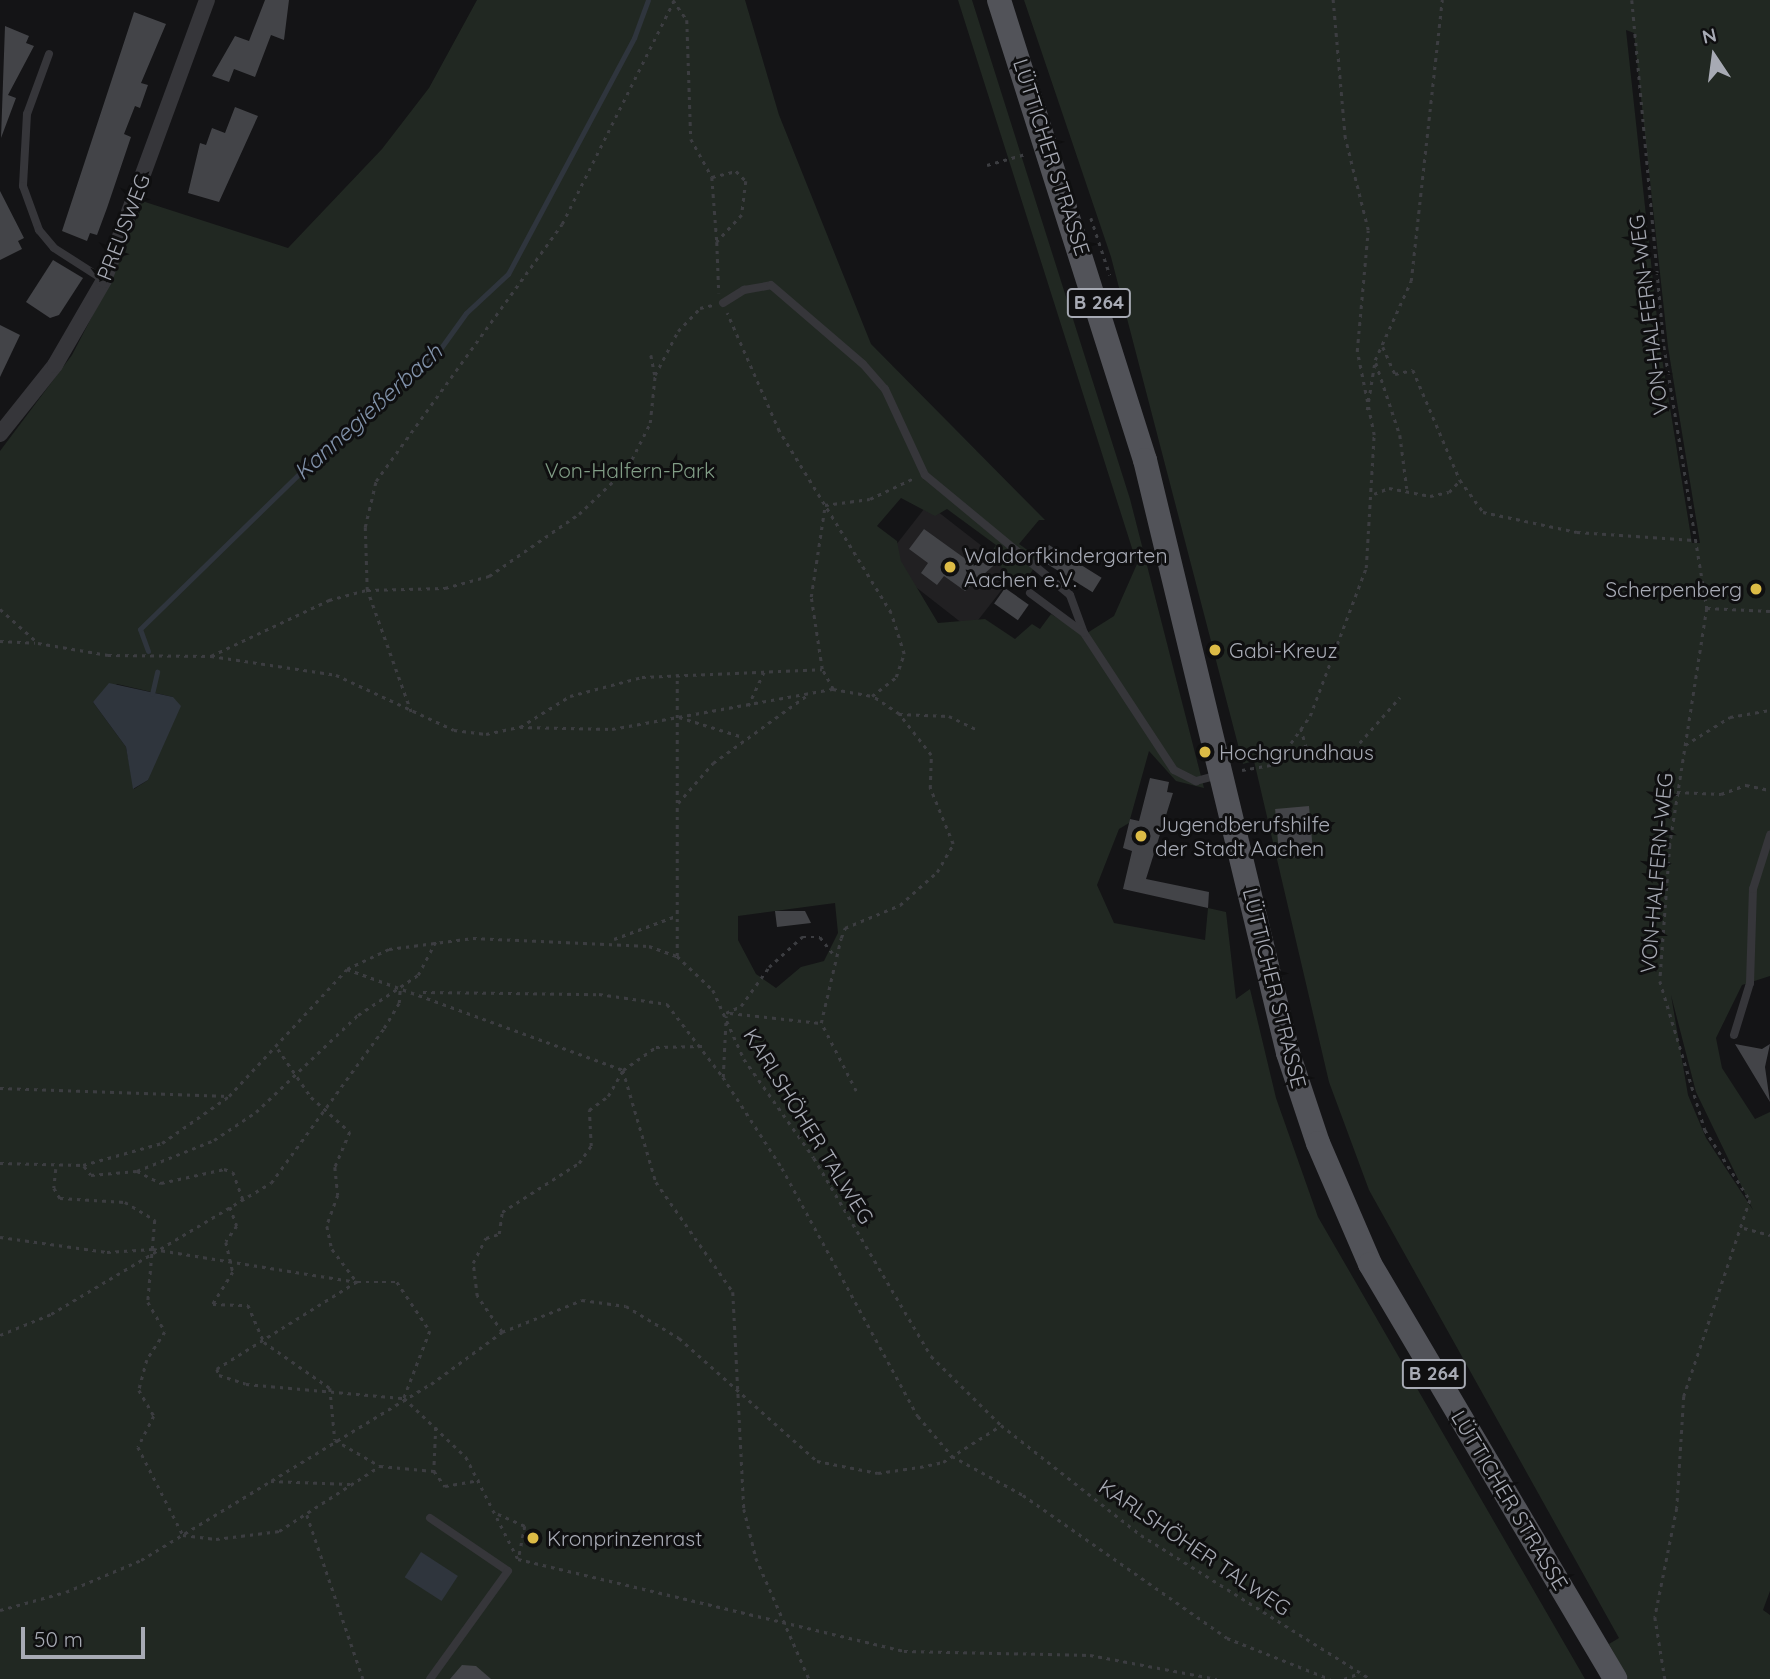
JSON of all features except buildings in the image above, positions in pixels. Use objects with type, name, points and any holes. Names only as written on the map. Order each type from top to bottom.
[{"type":"main road","name":"LÜTTICHER STRASSE","points":[[999,0],[1048,147],[1145,460],[1236,771],[1288,1052],[1341,1203],[1412,1339],[1615,1679]]},
{"type":"street","name":"PREUSWEG","points":[[0,434],[55,365],[104,280],[207,0]]},
{"type":"lane","points":[[49,54],[27,114],[23,186],[39,230],[54,248],[104,280]]},
{"type":"lane","points":[[723,303],[757,285],[772,285],[793,298],[885,389],[925,475],[1070,595],[1084,633],[1174,770],[1196,781],[1236,771]]},
{"type":"lane","points":[[1030,593],[1084,633]]},
{"type":"lane","points":[[1734,1035],[1750,983],[1753,889],[1770,835]]},
{"type":"lane","points":[[430,1518],[508,1571],[430,1679]]},
{"type":"path","points":[[411,712],[367,590],[365,527],[376,481],[562,224],[673,0],[687,20],[691,139],[712,177],[717,242],[713,266],[723,303],[779,431],[901,637],[904,654],[896,677],[872,696]]},
{"type":"path","points":[[1236,771],[1276,764],[1301,728],[1361,589],[1374,494],[1374,435],[1366,412],[1357,351],[1368,230],[1345,138],[1333,0]]},
{"type":"path","points":[[1366,412],[1375,360],[1411,281],[1442,0]]},
{"type":"path","name":"VON-HALFERN-WEG","points":[[1632,0],[1664,346],[1707,608],[1677,792],[1660,981],[1705,1130],[1750,1200]]},
{"type":"path","points":[[987,165],[1048,147]]},
{"type":"path","points":[[712,177],[736,172],[746,181],[742,215],[717,242]]},
{"type":"path","points":[[1090,215],[1111,281]]},
{"type":"path","points":[[655,375],[678,331],[700,308],[723,303]]},
{"type":"path","points":[[1383,347],[1395,374],[1413,370],[1460,480],[1483,512],[1520,522],[1696,541]]},
{"type":"path","points":[[211,656],[329,600],[367,590],[445,588],[489,576],[572,520],[637,452],[650,423],[655,375],[651,355]]},
{"type":"path","points":[[1375,360],[1400,435],[1407,489]]},
{"type":"path","points":[[825,505],[870,499],[925,475]]},
{"type":"path","points":[[1374,494],[1407,489],[1430,496],[1449,492],[1460,480]]},
{"type":"path","points":[[825,505],[811,597],[821,669],[833,690]]},
{"type":"path","points":[[1707,608],[1770,611]]},
{"type":"path","points":[[0,609],[38,643]]},
{"type":"path","points":[[0,642],[38,643],[108,655],[211,656],[337,675],[411,712],[468,734],[520,726],[611,729],[833,690],[872,696],[899,714],[931,755],[930,788],[953,844],[937,872],[900,905],[845,928],[835,956],[835,984],[821,1023],[856,1090]]},
{"type":"path","points":[[520,726],[597,687],[677,674],[821,669]]},
{"type":"path","points":[[748,706],[764,672]]},
{"type":"path","points":[[677,674],[677,956]]},
{"type":"path","points":[[678,803],[744,737],[807,695]]},
{"type":"path","points":[[1301,728],[1306,747],[1338,758],[1354,749],[1400,697]]},
{"type":"path","points":[[1685,744],[1730,718],[1770,710]]},
{"type":"path","points":[[899,714],[948,716],[978,730]]},
{"type":"path","points":[[676,716],[744,737]]},
{"type":"path","points":[[1677,792],[1721,794],[1746,785],[1770,790]]},
{"type":"path","points":[[612,940],[676,916]]},
{"type":"path","points":[[726,1013],[741,1006],[769,967],[802,937],[820,937],[835,956]]},
{"type":"path","points":[[83,1165],[91,1175],[137,1171],[214,1140],[296,1076],[358,1015],[418,975],[437,939]]},
{"type":"path","name":"KARLSHÖHER TALWEG","points":[[0,1163],[56,1168],[83,1165],[162,1143],[229,1096],[277,1048],[347,969],[389,949],[437,939],[612,940],[677,956],[698,971],[726,1013],[744,1059],[835,1191],[902,1315],[931,1356],[1001,1425],[1142,1535],[1371,1679]]},
{"type":"path","points":[[347,969],[419,993],[623,1070]]},
{"type":"path","points":[[0,1335],[51,1314],[153,1250],[271,1183],[330,1110],[399,1003],[400,988]]},
{"type":"path","points":[[419,993],[503,989],[652,1000],[679,1014],[782,1168],[918,1416],[952,1456],[1023,1495],[1227,1638],[1330,1679]]},
{"type":"path","points":[[726,1013],[821,1023]]},
{"type":"path","points":[[723,1077],[726,1013]]},
{"type":"path","points":[[502,1332],[474,1286],[479,1246],[499,1234],[502,1212],[512,1201],[579,1163],[591,1146],[589,1110],[608,1096],[623,1070],[656,1047],[702,1046]]},
{"type":"path","points":[[277,1048],[296,1076],[350,1132],[335,1167],[338,1195],[326,1236],[357,1282]]},
{"type":"path","points":[[623,1070],[656,1182],[733,1292],[734,1382],[750,1535],[809,1679]]},
{"type":"path","points":[[0,1088],[229,1096]]},
{"type":"path","points":[[56,1168],[54,1188],[60,1198],[125,1202],[148,1212],[155,1220],[148,1302],[165,1332],[147,1360],[139,1397],[154,1416],[138,1447],[183,1535]]},
{"type":"path","points":[[137,1171],[161,1183],[224,1169],[233,1172],[243,1200]]},
{"type":"path","points":[[1665,1679],[1655,1617],[1676,1508],[1684,1396],[1744,1228],[1750,1195]]},
{"type":"path","points":[[230,1207],[237,1226],[226,1242],[233,1266],[211,1301],[248,1305],[264,1342],[330,1388],[335,1440]]},
{"type":"path","points":[[1744,1228],[1770,1235]]},
{"type":"path","points":[[0,1237],[107,1252],[153,1250],[233,1266],[357,1282],[397,1282],[430,1331],[404,1398]]},
{"type":"path","points":[[357,1282],[217,1369],[219,1375],[246,1384],[330,1388],[404,1398],[436,1427],[479,1480],[518,1559]]},
{"type":"path","points":[[0,1610],[87,1584],[183,1535],[404,1398],[502,1332],[582,1300],[626,1306],[734,1382],[817,1461],[878,1473],[952,1456],[1001,1425]]},
{"type":"path","points":[[436,1427],[433,1471],[445,1486],[479,1480]]},
{"type":"path","points":[[335,1440],[380,1466],[433,1471]]},
{"type":"path","points":[[183,1535],[244,1537],[279,1531],[380,1466]]},
{"type":"path","points":[[271,1481],[354,1483]]},
{"type":"path","points":[[497,1514],[525,1526],[518,1559]]},
{"type":"path","points":[[307,1515],[363,1679]]},
{"type":"path","points":[[518,1559],[560,1564],[788,1625],[904,1651],[1080,1654],[1217,1679]]},
{"type":"path","points":[[1344,1679],[1360,1673]]},
{"type":"shaded area","name":"Waldorfkindergarten Aachen e.V.","points":[[928,504],[1015,572],[971,630],[883,562]]},
{"type":"shaded area","points":[[109,683],[173,697],[181,706],[148,780],[133,789],[126,747],[93,702]]},
{"type":"shaded area","points":[[421,1552],[458,1576],[442,1601],[405,1577]]},
{"type":"green space","name":"Von-Halfern-Park","points":[[477,0],[745,0],[779,115],[871,344],[1045,520],[1039,520],[1019,544],[1040,559],[1022,586],[989,556],[996,545],[947,509],[935,516],[901,498],[877,526],[897,541],[901,561],[938,623],[985,619],[1015,639],[1032,624],[1040,629],[1051,614],[1084,635],[1114,616],[1137,564],[958,0],[972,0],[1130,499],[1204,788],[1176,781],[1149,751],[1129,823],[1119,829],[1097,885],[1114,923],[1205,940],[1208,908],[1226,912],[1236,999],[1250,989],[1276,1098],[1318,1217],[1585,1679],[0,1679],[0,451],[72,355],[112,278],[139,200],[288,248],[382,149],[429,88]],"holes":[[[117,684],[173,697],[148,780],[134,789],[126,747],[93,702]],[[835,903],[838,933],[824,961],[801,967],[776,988],[756,974],[738,940],[738,916]]]},
{"type":"green space","points":[[1024,0],[1770,0],[1770,976],[1742,985],[1716,1038],[1722,1068],[1755,1119],[1770,1112],[1770,1591],[1763,1610],[1770,1615],[1770,1679],[1628,1679],[1609,1644],[1619,1638],[1369,1190],[1329,1082],[1254,761],[1243,764],[1111,257]],"holes":[[[1626,30],[1634,33],[1668,347],[1700,543],[1692,543],[1660,346]],[[1671,995],[1696,1092],[1753,1210],[1706,1138],[1688,1095]]]},
{"type":"waterway","name":"Kannegießerbach","points":[[148,651],[140,629],[374,401],[438,352],[466,313],[508,274],[634,38],[648,0]]},
{"type":"waterway","points":[[152,694],[157,672]]},
{"type":"place","name":"Waldorfkindergarten Aachen e.V.","points":[[950,567]]},
{"type":"place","name":"Scherpenberg","points":[[1756,589]]},
{"type":"place","name":"Gabi-Kreuz","points":[[1215,650]]},
{"type":"place","name":"Hochgrundhaus","points":[[1205,752]]},
{"type":"place","name":"Jugendberufshilfe der Stadt Aachen","points":[[1141,836]]},
{"type":"place","name":"Kronprinzenrast","points":[[533,1538]]}]
